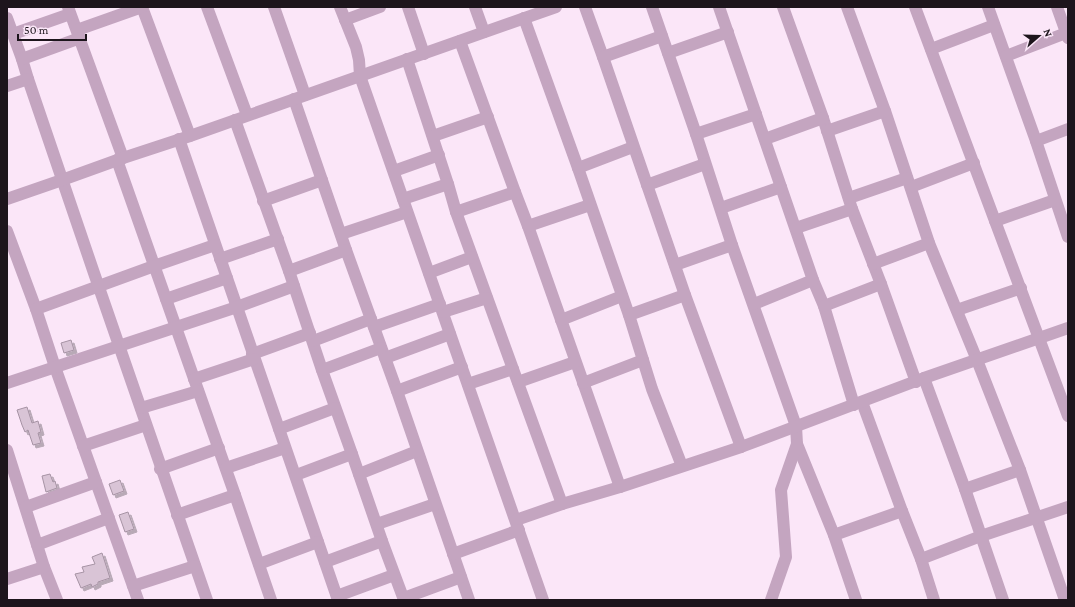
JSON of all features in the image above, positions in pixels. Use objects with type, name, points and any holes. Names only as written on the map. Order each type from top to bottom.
[{"type":"street","points":[[22,59],[142,7],[184,137],[215,245],[338,598],[394,575]]},
{"type":"street","points":[[207,7],[247,115]]},
{"type":"street","points":[[274,7],[322,180],[469,600]]},
{"type":"street","points":[[340,7],[356,47],[360,76],[543,600]]},
{"type":"street","points":[[345,20],[380,7]]},
{"type":"street","points":[[408,7],[424,54]]},
{"type":"street","points":[[475,7],[484,32]]},
{"type":"street","points":[[585,7],[685,295],[741,447]]},
{"type":"street","points":[[652,7],[696,134],[732,245],[796,426],[797,444],[834,535],[856,600]]},
{"type":"street","points":[[719,7],[813,280],[824,306],[858,404],[921,558],[934,600]]},
{"type":"street","points":[[783,7],[873,264],[965,488],[1003,600]]},
{"type":"street","points":[[847,7],[929,243],[1020,470],[1065,600]]},
{"type":"street","points":[[915,7],[1068,416]]},
{"type":"street","points":[[988,7],[1036,141],[1068,237]]},
{"type":"street","points":[[1006,56],[1067,35],[1057,7]]},
{"type":"street","points":[[7,199],[424,54],[548,8]]},
{"type":"street","points":[[13,34],[69,10],[120,159],[154,266],[271,600]]},
{"type":"street","points":[[7,18],[206,600]]},
{"type":"street","points":[[524,18],[629,315],[652,389],[682,466]]},
{"type":"street","points":[[931,49],[994,25]]},
{"type":"street","points":[[668,53],[728,32]]},
{"type":"street","points":[[603,57],[662,36]]},
{"type":"street","points":[[460,41],[528,226],[620,487]]},
{"type":"street","points":[[407,59],[433,136],[456,212],[562,504]]},
{"type":"street","points":[[7,86],[28,79]]},
{"type":"street","points":[[827,131],[884,111]]},
{"type":"street","points":[[696,134],[756,114]]},
{"type":"street","points":[[433,136],[488,117]]},
{"type":"street","points":[[765,139],[822,118]]},
{"type":"street","points":[[235,120],[278,239],[335,408],[394,575],[404,599],[461,577]]},
{"type":"street","points":[[1036,141],[1068,129]]},
{"type":"street","points":[[578,168],[634,147]]},
{"type":"street","points":[[394,171],[439,155]]},
{"type":"street","points":[[796,228],[851,203],[909,182],[974,163]]},
{"type":"street","points":[[647,185],[705,164]]},
{"type":"street","points":[[263,201],[322,180]]},
{"type":"street","points":[[403,199],[448,184]]},
{"type":"street","points":[[720,208],[781,188]]},
{"type":"street","points":[[456,212],[515,192]]},
{"type":"street","points":[[995,221],[1055,200]]},
{"type":"street","points":[[528,226],[590,205]]},
{"type":"street","points":[[341,234],[407,212]]},
{"type":"street","points":[[7,231],[36,309],[54,367],[138,600]]},
{"type":"street","points":[[220,259],[278,239]]},
{"type":"street","points":[[873,264],[929,243]]},
{"type":"street","points":[[36,309],[215,245]]},
{"type":"street","points":[[675,265],[732,245]]},
{"type":"street","points":[[289,271],[346,250]]},
{"type":"street","points":[[429,273],[472,257]]},
{"type":"street","points":[[166,299],[227,278]]},
{"type":"street","points":[[754,304],[813,280]]},
{"type":"street","points":[[824,306],[881,284]]},
{"type":"street","points":[[7,383],[237,307],[294,286]]},
{"type":"street","points":[[957,310],[1021,288]]},
{"type":"street","points":[[629,315],[685,295]]},
{"type":"street","points":[[561,320],[622,296]]},
{"type":"street","points":[[141,408],[196,385],[253,356],[312,337],[487,298]]},
{"type":"street","points":[[453,554],[562,504],[620,487],[741,447],[920,380],[1068,328]]},
{"type":"street","points":[[322,370],[450,334]]},
{"type":"street","points":[[583,384],[643,360]]},
{"type":"street","points":[[518,382],[575,362]]},
{"type":"street","points":[[397,391],[462,367]]},
{"type":"street","points":[[468,384],[513,369]]},
{"type":"street","points":[[279,428],[335,408]]},
{"type":"street","points":[[83,446],[146,425]]},
{"type":"street","points":[[771,600],[786,557],[781,490],[797,444]]},
{"type":"street","points":[[160,469],[219,448]]},
{"type":"street","points":[[226,468],[285,448]]},
{"type":"street","points":[[7,450],[44,567],[57,600]]},
{"type":"street","points":[[359,474],[417,451]]},
{"type":"street","points":[[296,475],[352,454]]},
{"type":"street","points":[[965,488],[1020,470]]},
{"type":"street","points":[[26,507],[96,482]]},
{"type":"street","points":[[177,515],[235,495]]},
{"type":"street","points":[[377,524],[436,504]]},
{"type":"street","points":[[921,558],[1068,507]]},
{"type":"street","points":[[834,535],[902,511]]},
{"type":"street","points":[[37,545],[109,518]]},
{"type":"street","points":[[325,562],[382,541]]},
{"type":"street","points":[[259,564],[318,542]]},
{"type":"street","points":[[133,586],[195,566]]},
{"type":"street","points":[[7,579],[44,567]]},
{"type":"building","points":[[71,340],[74,350],[64,353],[61,343]]},
{"type":"building","points":[[27,407],[32,423],[38,421],[41,432],[38,433],[41,443],[33,445],[28,430],[25,432],[22,425],[17,410]]},
{"type":"building","points":[[50,474],[53,482],[55,481],[57,488],[46,492],[42,476]]},
{"type":"building","points":[[120,480],[124,491],[113,495],[109,484]]},
{"type":"building","points":[[128,512],[134,529],[125,532],[119,515]]},
{"type":"building","points":[[102,553],[110,578],[98,582],[98,584],[92,587],[91,584],[81,588],[75,574],[84,572],[82,567],[95,564],[92,557]]}]
